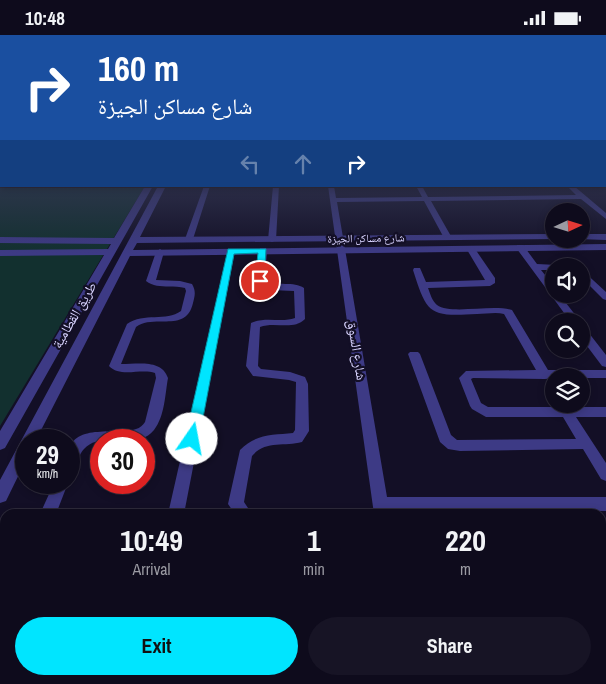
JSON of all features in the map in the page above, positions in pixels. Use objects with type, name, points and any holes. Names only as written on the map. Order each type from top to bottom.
[{"type":"street","name":"طريق القطامية","points":[[0,444],[144,194]]},
{"type":"street","name":"طريق القطامية","points":[[35,429],[158,194]]},
{"type":"street","points":[[189,239],[204,194]]},
{"type":"street","points":[[272,240],[275,194]]},
{"type":"street","name":"شارع السوق","points":[[332,194],[382,509]]},
{"type":"street","points":[[423,194],[448,238]]},
{"type":"street","points":[[580,194],[606,217]]},
{"type":"street","points":[[333,200],[583,197]]},
{"type":"street","name":"شارع مساكن الجيزة","points":[[127,253],[263,250],[448,238],[545,237]]},
{"type":"street","points":[[590,237],[606,237]]},
{"type":"street","points":[[0,240],[118,241]]},
{"type":"street","name":"شارع مساكن الجيزة","points":[[134,240],[272,240],[470,248],[606,247]]},
{"type":"street","points":[[520,247],[545,281]]},
{"type":"street","points":[[423,285],[490,283],[490,278],[470,248]]},
{"type":"street","points":[[240,509],[236,504],[245,454],[248,450],[259,442],[297,438],[302,431],[301,381],[290,376],[257,373],[252,366],[255,325],[263,322],[297,322],[300,319],[299,288],[270,287],[260,283],[263,250]]},
{"type":"street","points":[[177,509],[231,251]]},
{"type":"street","points":[[0,253],[111,252]]},
{"type":"street","points":[[80,445],[86,440],[99,436],[138,434],[151,424],[162,378],[160,371],[152,368],[119,369],[115,366],[131,326],[135,322],[145,319],[176,318],[186,313],[191,291],[189,286],[181,283],[157,284],[151,281],[160,252]]},
{"type":"street","points":[[534,267],[545,267]]},
{"type":"street","points":[[417,270],[430,302],[437,309],[450,311],[508,311],[545,375]]},
{"type":"street","points":[[590,280],[606,297]]},
{"type":"street","points":[[590,342],[606,363]]},
{"type":"street","points":[[414,354],[445,439],[450,443],[460,446],[585,444]]},
{"type":"street","points":[[545,375],[470,374],[465,378],[476,406],[482,411],[491,413],[545,413]]},
{"type":"street","points":[[590,374],[606,374]]},
{"type":"street","points":[[590,412],[606,412]]},
{"type":"street","points":[[567,413],[606,475]]},
{"type":"street","points":[[0,496],[15,467]]},
{"type":"street","points":[[50,509],[56,494]]},
{"type":"street","points":[[382,509],[606,504]]},
{"type":"green space","points":[[0,194],[140,194],[0,426]]},
{"type":"route","points":[[192,439],[231,251],[263,250],[260,281]]}]
